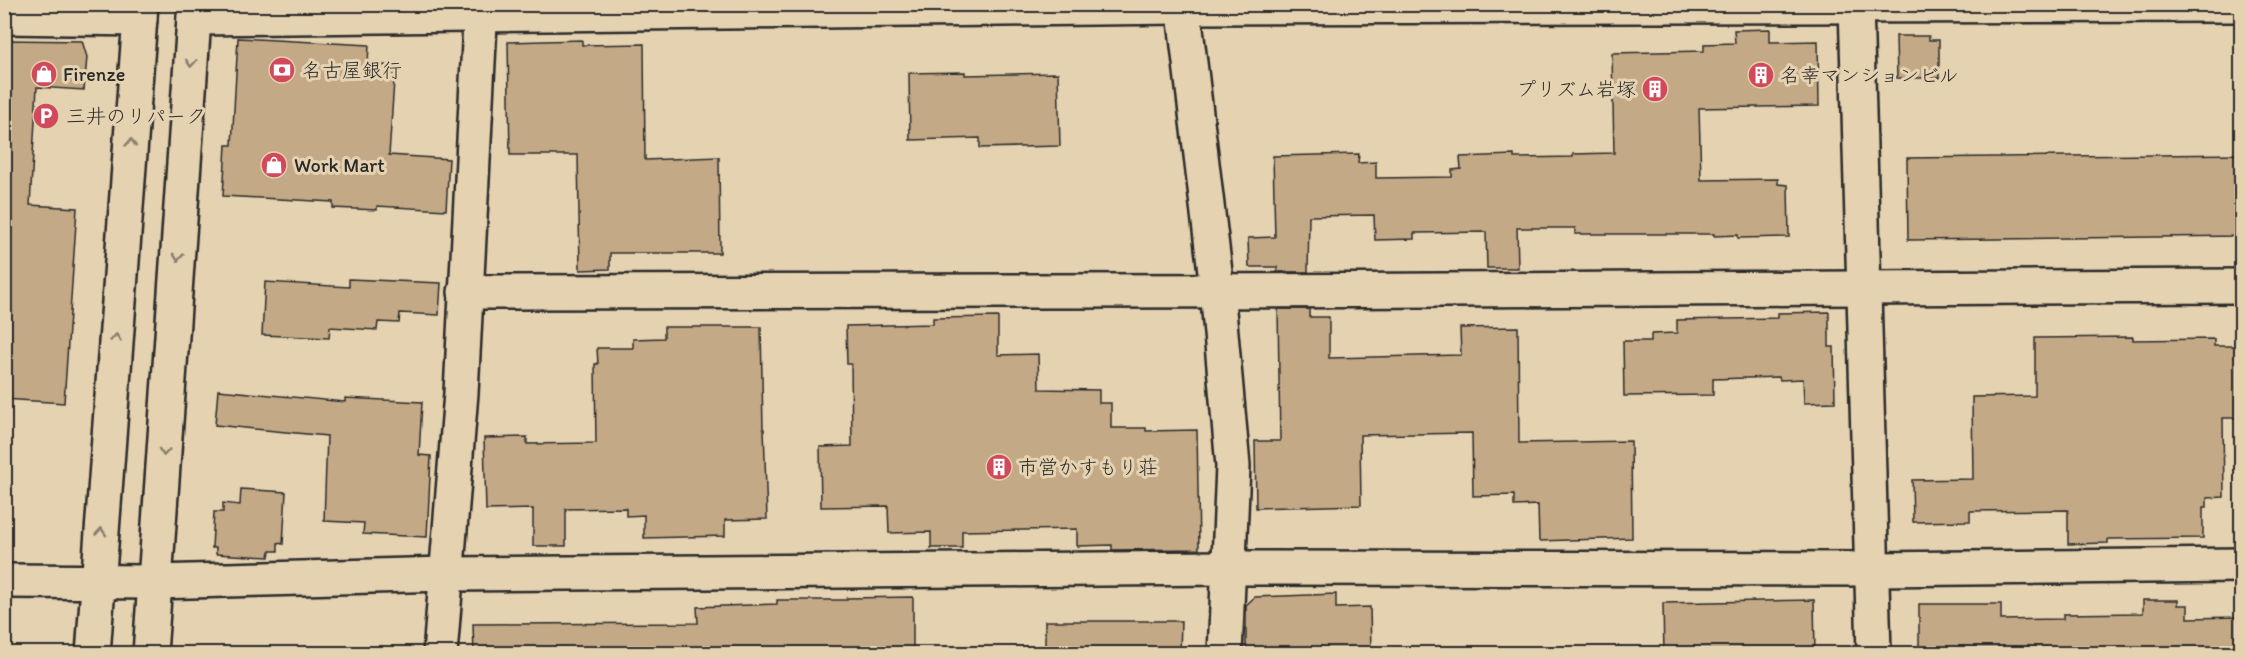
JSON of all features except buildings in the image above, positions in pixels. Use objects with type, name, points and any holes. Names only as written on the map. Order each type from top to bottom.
[{"type":"street","points":[[1856,5],[1874,654]]},
{"type":"street","points":[[150,654],[195,11],[1183,6],[2241,5]]},
{"type":"street","points":[[1183,6],[1217,289],[1233,466],[1225,654]]},
{"type":"street","points":[[440,654],[460,393],[481,9]]},
{"type":"street","points":[[4,17],[140,12],[93,654]]},
{"type":"street","points":[[465,292],[1217,289],[1864,290],[2241,286]]},
{"type":"street","points":[[4,581],[155,582],[445,574],[1229,567],[1872,569],[2241,565]]},
{"type":"place","name":"名古屋銀行","points":[[282,70]]},
{"type":"place","name":"Firenze","points":[[44,74]]},
{"type":"place","name":"名幸マンションビル","points":[[1761,75]]},
{"type":"place","name":"プリズム岩塚","points":[[1655,89]]},
{"type":"place","name":"三井のリパーク","points":[[46,116]]},
{"type":"place","name":"Work Mart","points":[[274,165]]},
{"type":"place","name":"市営かすもり荘","points":[[999,467]]}]
